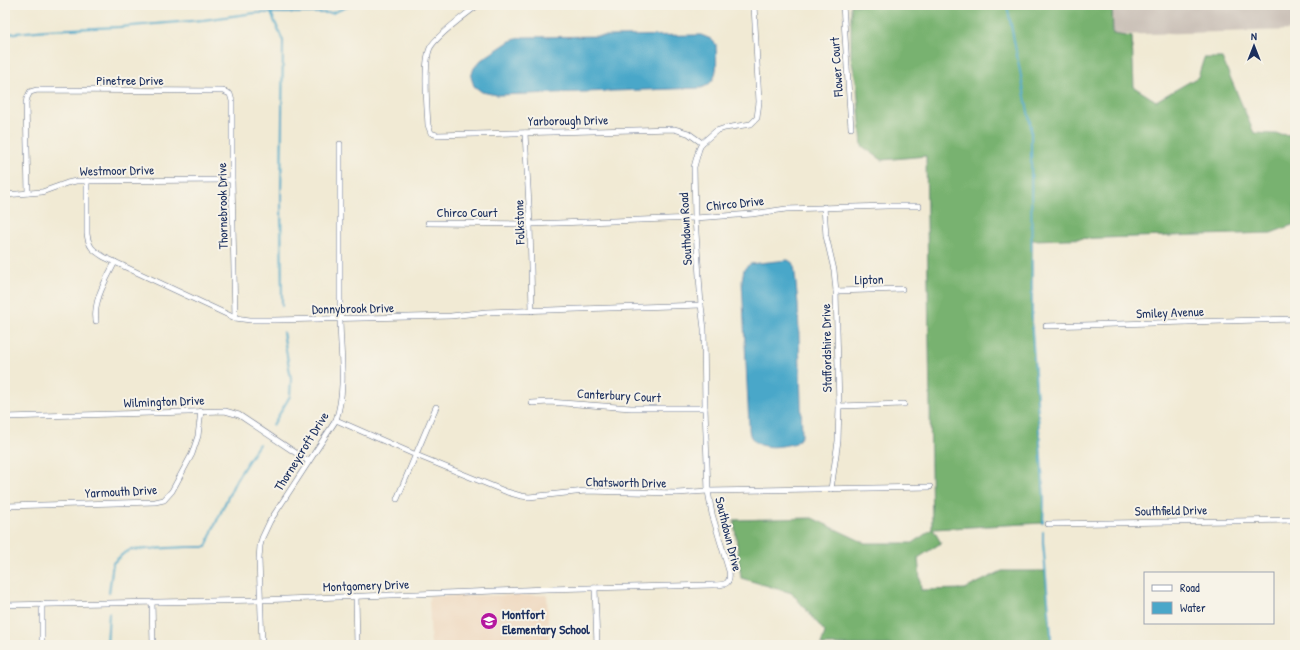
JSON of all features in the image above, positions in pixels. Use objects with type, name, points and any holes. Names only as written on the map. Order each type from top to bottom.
[{"type":"street","name":"Yarborough Drive","points":[[478,5],[438,38],[430,48],[426,66],[428,125],[431,133],[437,135],[674,129],[688,133],[702,143]]},
{"type":"street","points":[[702,143],[721,129],[751,124],[757,118],[759,102],[754,5]]},
{"type":"street","name":"Flower Court","points":[[844,5],[851,128]]},
{"type":"street","name":"Pinetree Drive","points":[[28,193],[26,103],[30,92],[37,90],[215,91],[230,94]]},
{"type":"street","name":"Thornebrook Drive","points":[[230,94],[232,101],[235,318]]},
{"type":"street","name":"Folkstone","points":[[526,133],[532,311]]},
{"type":"street","name":"Southdown Road","points":[[702,143],[694,167],[695,218],[704,335],[708,491]]},
{"type":"street","name":"Thorneycroft Drive","points":[[262,645],[259,559],[262,538],[270,521],[336,420],[339,410],[342,390],[340,319],[340,144]]},
{"type":"street","name":"Westmoor Drive","points":[[5,195],[42,192],[67,182],[87,180],[232,180]]},
{"type":"street","name":"Donnybrook Drive","points":[[87,180],[87,234],[88,243],[95,252],[235,318],[250,320],[409,318],[451,316],[486,312],[701,305]]},
{"type":"street","name":"Chirco Drive","points":[[530,224],[695,218],[752,214],[786,209],[919,206]]},
{"type":"street","name":"Staffordshire Drive","points":[[824,208],[825,224],[834,270],[836,291],[839,406],[838,441],[831,489]]},
{"type":"street","name":"Chirco Court","points":[[428,223],[530,224]]},
{"type":"street","points":[[96,321],[95,314],[97,300],[115,262]]},
{"type":"street","name":"Lipton","points":[[836,291],[902,289]]},
{"type":"street","name":"Smiley Avenue","points":[[1046,326],[1295,319]]},
{"type":"street","name":"Canterbury Court","points":[[532,403],[549,402],[631,408],[705,408]]},
{"type":"street","points":[[839,406],[904,404]]},
{"type":"street","points":[[397,499],[436,407]]},
{"type":"street","name":"Yarmouth Drive","points":[[5,506],[155,502],[164,500],[172,491],[192,454],[198,436],[201,411]]},
{"type":"street","name":"Wilmington Drive","points":[[5,416],[225,411],[239,415],[308,461]]},
{"type":"street","name":"Chatsworth Drive","points":[[336,420],[507,492],[521,496],[537,496],[585,491],[677,493],[708,491],[930,487]]},
{"type":"street","name":"Southdown Drive","points":[[708,491],[712,514],[729,570],[730,577],[728,583]]},
{"type":"street","name":"Southfield Drive","points":[[1048,524],[1295,520]]},
{"type":"street","name":"Montgomery Drive","points":[[5,605],[260,600],[722,585],[728,583]]},
{"type":"street","points":[[595,588],[597,645]]},
{"type":"street","points":[[356,596],[357,645]]},
{"type":"street","points":[[152,602],[153,645]]},
{"type":"street","points":[[42,604],[42,645]]},
{"type":"shaded area","points":[[1112,5],[1295,5],[1295,30],[1113,35]]},
{"type":"shaded area","name":"Montfort Elementary School","points":[[547,595],[549,645],[431,645],[429,596]]},
{"type":"green space","points":[[851,5],[1112,5],[1113,34],[1132,37],[1134,87],[1156,101],[1198,77],[1204,58],[1222,58],[1254,133],[1295,135],[1295,224],[1271,233],[1032,240],[1032,330],[1044,499],[1043,523],[933,529],[941,543],[918,558],[921,590],[965,589],[1002,571],[1045,571],[1051,645],[821,645],[825,632],[792,593],[741,578],[734,520],[812,518],[865,543],[913,543],[932,529],[926,156],[882,160],[862,146],[857,86],[851,58]]},
{"type":"water","points":[[701,35],[711,39],[716,44],[717,64],[715,76],[712,81],[701,88],[497,95],[482,92],[474,86],[471,77],[474,68],[481,60],[510,41],[523,37]]},
{"type":"water","points":[[788,260],[794,264],[798,304],[802,436],[796,443],[772,447],[760,445],[755,442],[749,433],[742,280],[744,269],[750,264]]},
{"type":"waterway","points":[[5,34],[203,20],[255,13],[332,13],[352,5]]},
{"type":"waterway","points":[[1007,5],[1031,127],[1032,330],[1044,499],[1043,523]]},
{"type":"waterway","points":[[271,13],[283,41],[281,195],[282,306]]},
{"type":"waterway","points":[[273,425],[290,396],[291,379],[283,332]]},
{"type":"waterway","points":[[109,593],[113,563],[130,550],[206,547],[236,480],[259,444]]},
{"type":"waterway","points":[[1043,532],[1051,645]]},
{"type":"waterway","points":[[107,645],[109,613]]},
{"type":"place","name":"Montfort Elementary School","points":[[489,621]]}]
